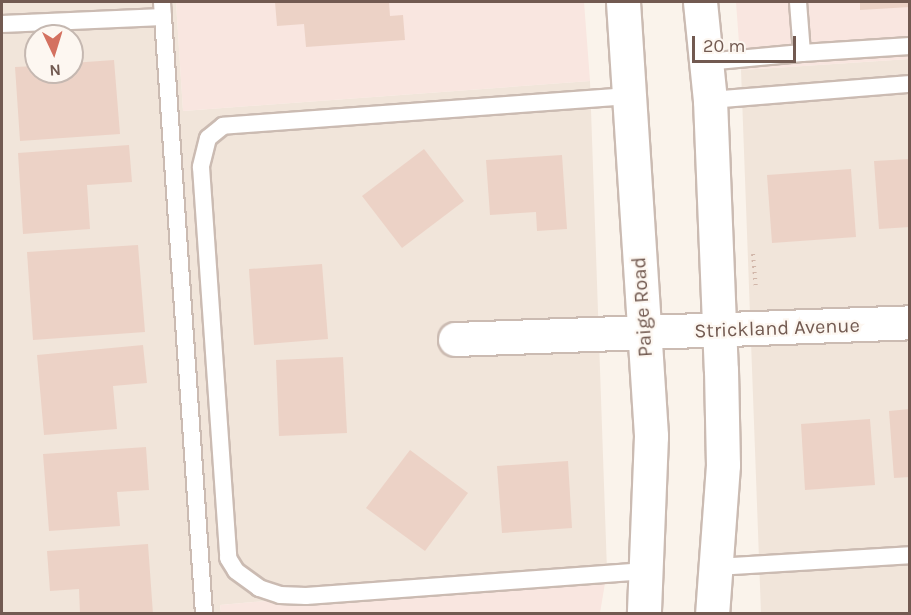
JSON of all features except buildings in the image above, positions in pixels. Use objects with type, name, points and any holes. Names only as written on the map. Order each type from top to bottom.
[{"type":"main road","name":"Paige Road","points":[[623,2],[651,436],[649,571],[644,614]]},
{"type":"main road","points":[[700,2],[710,100],[723,465],[712,614]]},
{"type":"main road","name":"Strickland Avenue","points":[[455,339],[909,322]]},
{"type":"lane","points":[[798,2],[802,53]]},
{"type":"lane","points":[[2,24],[162,9],[204,614]]},
{"type":"lane","points":[[706,62],[909,46]]},
{"type":"lane","points":[[710,100],[909,84]]},
{"type":"lane","points":[[629,96],[223,126],[208,138],[201,167],[228,558],[236,571],[259,588],[280,595],[306,596],[649,571]]},
{"type":"lane","points":[[716,567],[909,555]]},
{"type":"shaded area","points":[[2,2],[176,2],[183,111],[590,81],[607,571],[220,605],[221,613],[2,613]]},
{"type":"shaded area","points":[[176,2],[584,2],[590,81],[183,111]]},
{"type":"shaded area","points":[[736,2],[909,2],[909,59],[741,70]]},
{"type":"shaded area","points":[[909,59],[909,613],[761,613],[741,70]]},
{"type":"shaded area","points":[[607,571],[600,613],[221,614],[220,605]]}]
